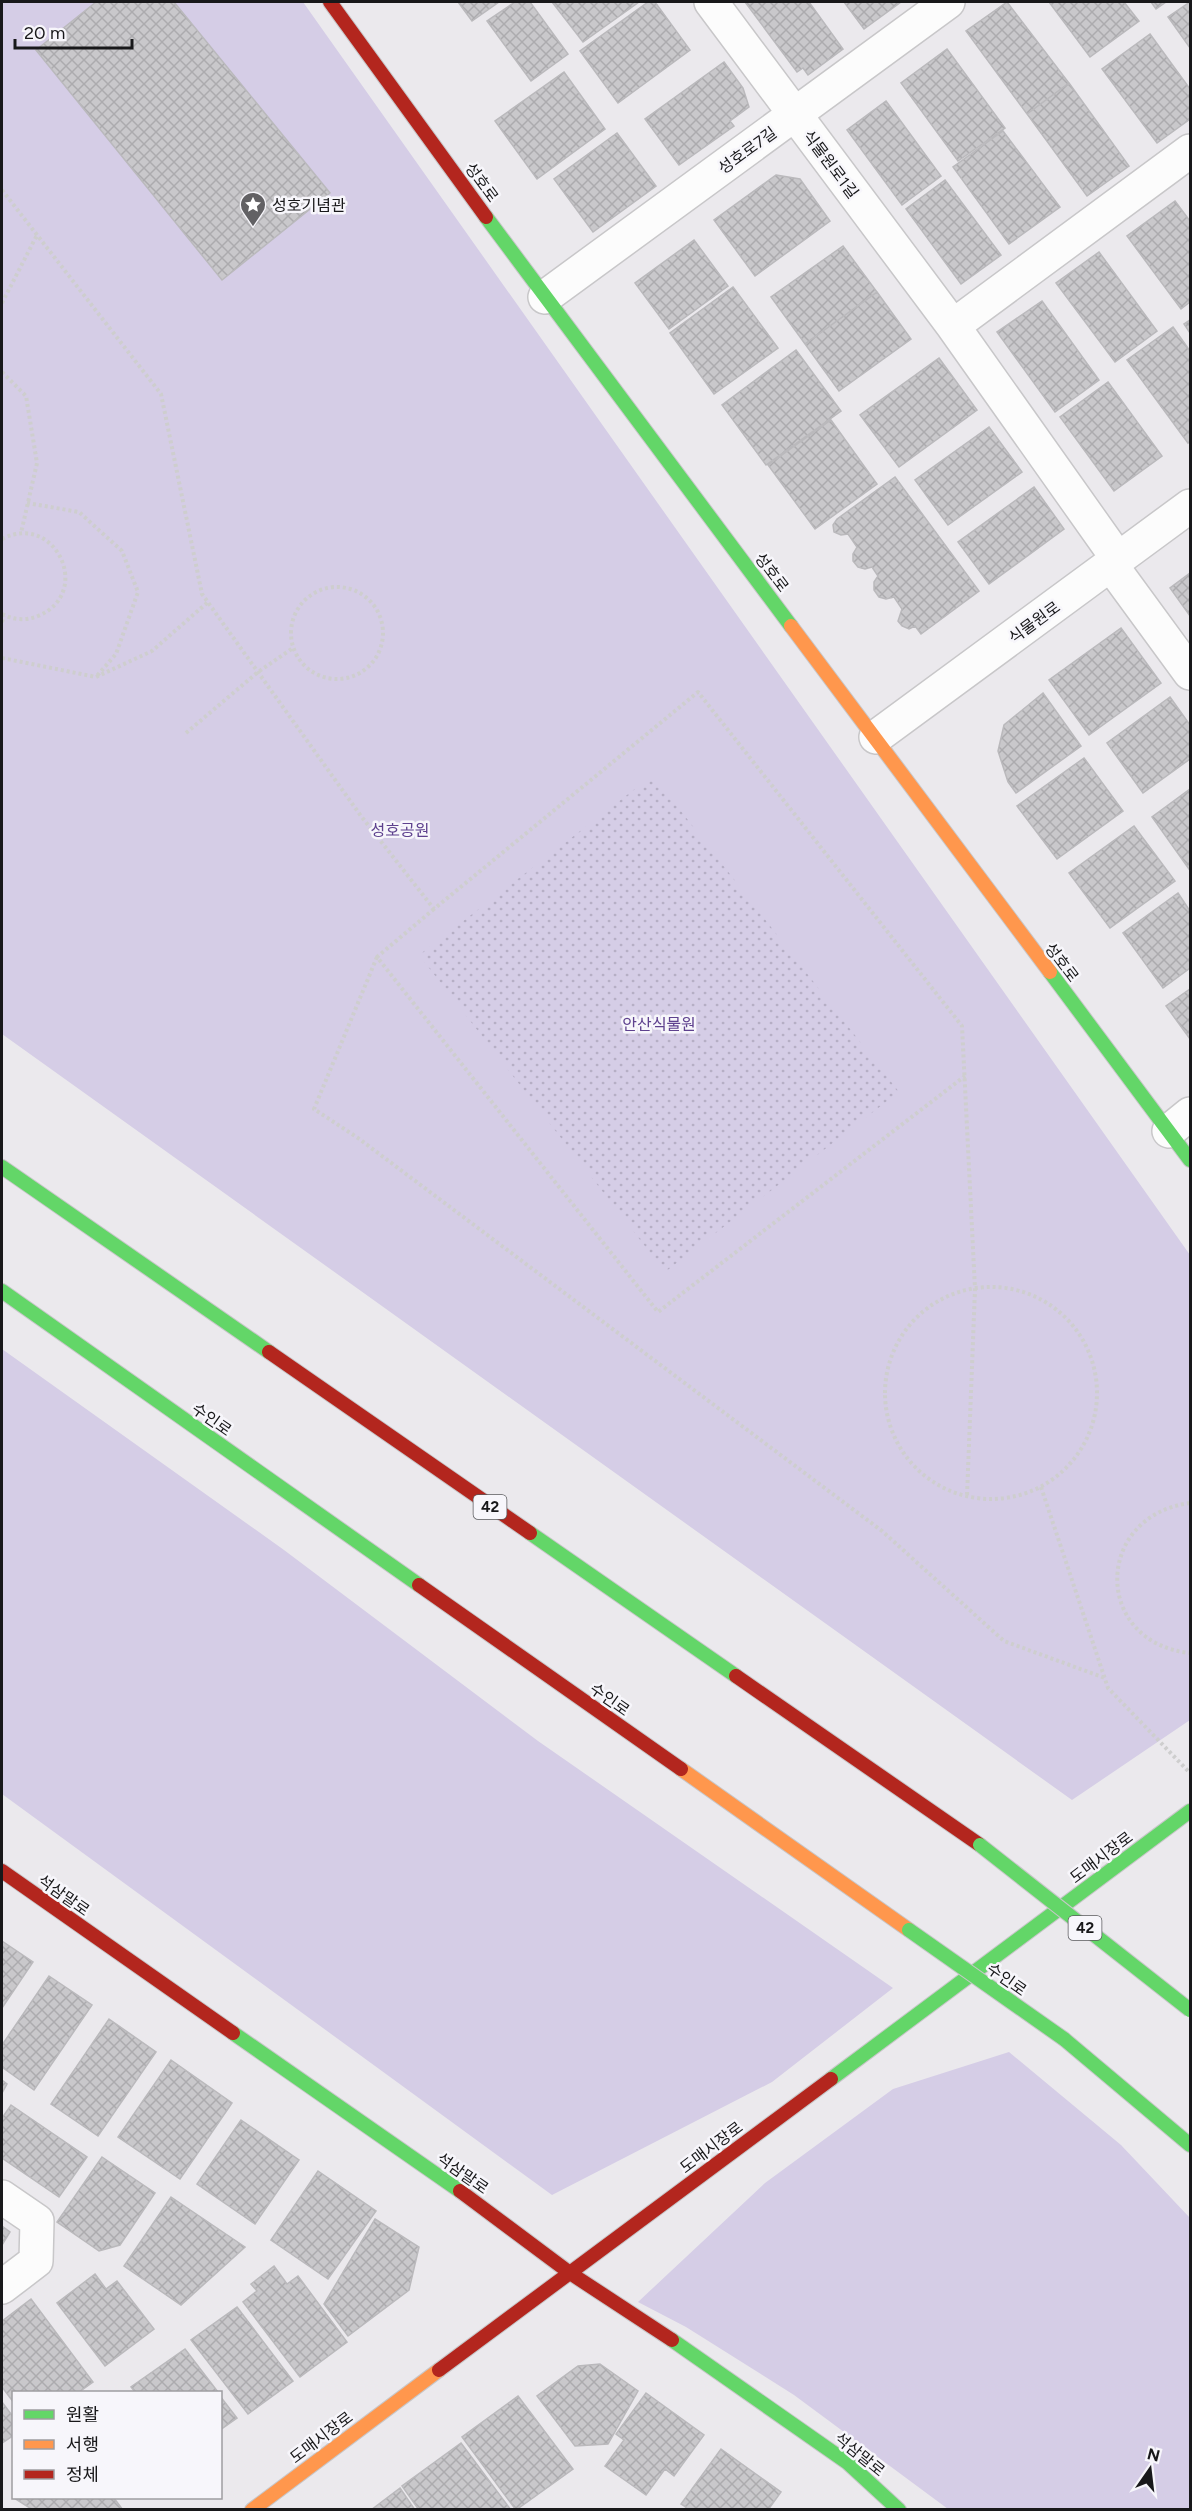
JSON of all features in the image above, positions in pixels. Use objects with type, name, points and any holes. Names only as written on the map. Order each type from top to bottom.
[{"type":"main road","name":"성호로","points":[[330,2],[545,297],[876,737],[989,893],[1180,1122],[1191,1160]]},
{"type":"main road","name":"42","points":[[2,1167],[980,1845],[1191,2010]]},
{"type":"main road","name":"수인로","points":[[2,1291],[1064,2039],[1191,2145]]},
{"type":"main road","name":"도매시장로","points":[[252,2510],[1191,1811]]},
{"type":"main road","name":"석삼말로","points":[[2,1871],[514,2229],[570,2273],[670,2339],[848,2463],[899,2510]]},
{"type":"street","name":"식물원로1길","points":[[711,2],[953,326],[1191,673]]},
{"type":"street","name":"성호로7길","points":[[545,297],[948,2]]},
{"type":"street","points":[[953,326],[1191,151]]},
{"type":"street","name":"식물원로","points":[[876,737],[1191,506]]},
{"type":"street","points":[[2,2197],[37,2221],[36,2261],[2,2287]]},
{"type":"path","points":[[2,190],[161,394],[202,594],[361,816],[434,909]]},
{"type":"path","points":[[2,303],[37,235]]},
{"type":"path","points":[[2,372],[26,396],[36,463],[21,533]]},
{"type":"path","points":[[27,503],[79,512],[122,551],[126,561],[138,592],[116,654],[96,677]]},
{"type":"path","points":[[2,539],[21,533],[36,535],[48,542],[64,564],[66,578],[56,604],[45,613],[32,619],[18,620],[3,615],[2,622]]},
{"type":"path","points":[[341,587],[356,590],[369,599],[378,611],[383,625],[384,641],[379,655],[369,667],[341,680],[326,679],[312,672],[300,662],[293,648],[291,633],[293,618],[300,604],[319,591],[341,587]]},
{"type":"path","points":[[2,658],[96,677],[152,651],[208,602]]},
{"type":"path","points":[[186,733],[258,672],[293,648]]},
{"type":"path","points":[[967,1496],[975,1289],[962,1026],[698,692],[377,957],[314,1109],[358,1138],[882,1531],[1004,1641],[1105,1678]]},
{"type":"path","points":[[377,957],[657,1312],[965,1076]]},
{"type":"path","points":[[975,1289],[1014,1289],[1048,1303],[1076,1329],[1093,1361],[1098,1398],[1090,1434],[1070,1465],[1041,1487],[1006,1499],[967,1496],[934,1484],[909,1461],[892,1433],[885,1401],[888,1368],[900,1338],[921,1313],[949,1295],[975,1289]]},
{"type":"path","points":[[1041,1487],[1108,1688],[1191,1773]]},
{"type":"path","points":[[1191,1503],[1166,1508],[1145,1519],[1129,1537],[1119,1559],[1116,1582],[1122,1606],[1134,1627],[1152,1642],[1174,1652],[1191,1653]]},
{"type":"green space","name":"성호공원","points":[[2,2],[303,2],[1190,1255],[1190,1720],[1072,1800],[2,1034]]},
{"type":"green space","name":"안산식물원","points":[[653,775],[899,1092],[665,1272],[419,955]]},
{"type":"green space","points":[[2,1349],[284,1550],[538,1741],[893,1988],[772,2082],[552,2195],[2,1794]]},
{"type":"green space","points":[[1009,2052],[1121,2145],[1190,2218],[1190,2509],[948,2509],[794,2395],[686,2327],[638,2302],[765,2183],[893,2089]]},
{"type":"building","points":[[96,2],[174,2],[330,193],[222,280],[36,50]]},
{"type":"building","points":[[458,2],[499,2],[472,21]]},
{"type":"building","points":[[515,2],[530,2],[568,54],[531,81],[487,21]]},
{"type":"building","points":[[552,2],[639,2],[583,42]]},
{"type":"building","points":[[648,2],[655,2],[690,50],[618,103],[580,51]]},
{"type":"building","points":[[745,2],[809,2],[843,49],[808,75],[803,68],[797,72]]},
{"type":"building","points":[[844,2],[901,2],[864,29]]},
{"type":"building","points":[[1007,2],[1069,83],[1027,114],[966,31]]},
{"type":"building","points":[[1049,2],[1124,2],[1139,21],[1090,57]]},
{"type":"building","points":[[1151,2],[1166,2],[1156,9]]},
{"type":"building","points":[[1190,2],[1190,48],[1168,17]]},
{"type":"building","points":[[1150,34],[1190,89],[1190,119],[1157,143],[1102,69]]},
{"type":"building","points":[[947,49],[1005,128],[958,161],[901,83]]},
{"type":"building","points":[[724,62],[743,88],[749,107],[730,121],[734,126],[679,165],[645,119]]},
{"type":"building","points":[[564,72],[605,129],[537,179],[495,121]]},
{"type":"building","points":[[1069,83],[1129,166],[1087,196],[1027,114]]},
{"type":"building","points":[[886,101],[941,176],[902,205],[847,130]]},
{"type":"building","points":[[1003,131],[1060,207],[1009,244],[953,167]]},
{"type":"building","points":[[617,133],[656,186],[593,232],[554,179]]},
{"type":"building","points":[[776,175],[800,179],[830,221],[755,276],[714,220]]},
{"type":"building","points":[[945,180],[1001,255],[961,284],[906,209]]},
{"type":"building","points":[[1175,201],[1190,221],[1190,302],[1181,309],[1127,236]]},
{"type":"building","points":[[694,240],[728,286],[669,329],[635,283]]},
{"type":"building","points":[[843,246],[877,292],[805,344],[771,297]]},
{"type":"building","points":[[1099,252],[1157,331],[1115,362],[1056,283]]},
{"type":"building","points":[[733,287],[778,348],[714,394],[670,333]]},
{"type":"building","points":[[877,292],[911,339],[839,391],[805,344]]},
{"type":"building","points":[[1042,301],[1099,380],[1055,412],[997,332]]},
{"type":"building","points":[[1190,320],[1190,333],[1184,324]]},
{"type":"building","points":[[1173,327],[1190,351],[1190,441],[1188,443],[1127,360]]},
{"type":"building","points":[[796,350],[841,411],[766,465],[722,405]]},
{"type":"building","points":[[939,358],[977,410],[899,467],[860,415]]},
{"type":"building","points":[[1108,382],[1162,456],[1114,491],[1060,417]]},
{"type":"building","points":[[831,420],[877,484],[815,529],[768,465]]},
{"type":"building","points":[[989,427],[1022,472],[948,525],[915,480]]},
{"type":"building","points":[[895,477],[979,591],[921,634],[915,626],[909,629],[898,621],[902,609],[894,597],[886,599],[879,597],[874,590],[874,582],[878,576],[872,567],[865,569],[858,567],[853,561],[853,554],[857,547],[848,534],[841,535],[834,532],[833,525],[837,519]]},
{"type":"building","points":[[1034,487],[1064,529],[989,584],[958,542]]},
{"type":"building","points":[[1190,573],[1190,616],[1170,588]]},
{"type":"building","points":[[1121,628],[1161,683],[1089,735],[1049,680]]},
{"type":"building","points":[[1043,693],[1081,746],[1016,793],[1008,782],[998,751],[1004,725]]},
{"type":"building","points":[[1170,697],[1190,725],[1190,759],[1143,793],[1107,743]]},
{"type":"building","points":[[1084,758],[1123,811],[1057,859],[1017,806]]},
{"type":"building","points":[[1190,789],[1190,868],[1189,869],[1152,817]]},
{"type":"building","points":[[1134,826],[1175,881],[1110,928],[1069,873]]},
{"type":"building","points":[[1178,893],[1190,911],[1190,968],[1163,988],[1123,933]]},
{"type":"building","points":[[1190,989],[1190,1039],[1166,1006]]},
{"type":"building","points":[[2,1941],[33,1962],[2,2008]]},
{"type":"building","points":[[49,1976],[92,2005],[34,2090],[2,2067],[2,2045]]},
{"type":"building","points":[[109,2019],[156,2052],[98,2136],[51,2104]]},
{"type":"building","points":[[171,2060],[232,2103],[180,2179],[118,2137]]},
{"type":"building","points":[[2,2080],[7,2084],[2,2093]]},
{"type":"building","points":[[11,2105],[87,2157],[59,2197],[2,2158],[2,2118]]},
{"type":"building","points":[[241,2120],[299,2160],[255,2224],[197,2184]]},
{"type":"building","points":[[102,2157],[155,2193],[120,2245],[99,2251],[57,2222]]},
{"type":"building","points":[[318,2171],[376,2211],[328,2279],[271,2240]]},
{"type":"building","points":[[171,2197],[245,2247],[181,2305],[124,2266]]},
{"type":"building","points":[[375,2219],[419,2247],[409,2290],[348,2336],[324,2304]]},
{"type":"building","points":[[2,2226],[10,2232],[2,2245]]},
{"type":"building","points":[[274,2266],[287,2284],[298,2276],[347,2342],[300,2377],[243,2302],[257,2291],[251,2284]]},
{"type":"building","points":[[95,2274],[106,2289],[117,2281],[154,2329],[105,2366],[57,2303]]},
{"type":"building","points":[[31,2299],[93,2382],[80,2391],[12,2391],[12,2400],[2,2387],[2,2321]]},
{"type":"building","points":[[237,2307],[293,2381],[248,2414],[191,2340]]},
{"type":"building","points":[[185,2349],[217,2391],[134,2391],[131,2387]]},
{"type":"building","points":[[600,2364],[638,2391],[608,2444],[575,2446],[537,2396],[578,2366]]},
{"type":"building","points":[[646,2393],[704,2435],[674,2476],[665,2469],[646,2495],[605,2466],[624,2440],[616,2434]]},
{"type":"building","points":[[518,2396],[573,2469],[516,2510],[462,2437]]},
{"type":"building","points":[[222,2399],[237,2418],[222,2429]]},
{"type":"building","points":[[2,2402],[12,2415],[12,2436],[2,2443]]},
{"type":"building","points":[[461,2443],[511,2510],[419,2510],[402,2486]]},
{"type":"building","points":[[721,2449],[781,2492],[768,2510],[684,2510],[686,2507],[681,2504]]},
{"type":"building","points":[[400,2488],[415,2510],[371,2510]]},
{"type":"building","points":[[16,2499],[115,2499],[123,2510],[33,2510]]},
{"type":"traffic: fast","points":[[486,217],[791,626]]},
{"type":"traffic: fast","points":[[1050,972],[1190,1160]]},
{"type":"traffic: fast","points":[[2,1167],[269,1352]]},
{"type":"traffic: fast","points":[[2,1291],[419,1585]]},
{"type":"traffic: fast","points":[[530,1533],[736,1676]]},
{"type":"traffic: fast","points":[[831,2079],[1190,1811]]},
{"type":"traffic: fast","points":[[980,1845],[1190,2010]]},
{"type":"traffic: fast","points":[[909,1930],[1064,2039]]},
{"type":"traffic: fast","points":[[233,2033],[460,2191]]},
{"type":"traffic: fast","points":[[1064,2039],[1190,2145]]},
{"type":"traffic: fast","points":[[672,2340],[848,2463],[899,2510]]},
{"type":"traffic: slow","points":[[791,626],[1050,972]]},
{"type":"traffic: slow","points":[[681,1769],[909,1930]]},
{"type":"traffic: slow","points":[[252,2510],[439,2370]]},
{"type":"traffic: jam","points":[[330,2],[486,217]]},
{"type":"traffic: jam","points":[[269,1352],[530,1533]]},
{"type":"traffic: jam","points":[[419,1585],[681,1769]]},
{"type":"traffic: jam","points":[[736,1676],[980,1845]]},
{"type":"traffic: jam","points":[[2,1871],[233,2033]]},
{"type":"traffic: jam","points":[[439,2370],[831,2079]]},
{"type":"traffic: jam","points":[[460,2191],[570,2273],[672,2340]]},
{"type":"place","name":"성호기념관","points":[[253,228]]}]
